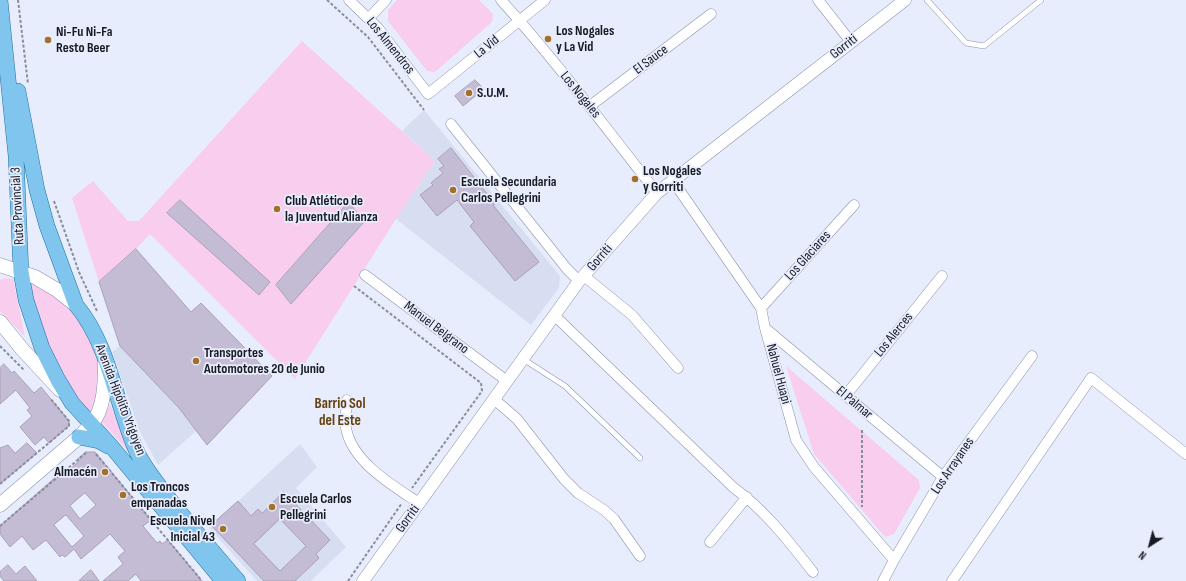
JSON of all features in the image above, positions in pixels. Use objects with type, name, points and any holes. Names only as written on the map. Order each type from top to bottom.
[{"type":"main road","name":"Ruta Provincial 3","points":[[0,0],[16,156],[8,269],[26,300],[42,348],[58,380],[75,406]]},
{"type":"main road","name":"Ruta Provincial 3","points":[[0,0],[37,190],[47,226],[76,305]]},
{"type":"main road","name":"Avenida Hipólito Yrigoyen","points":[[8,269],[35,277],[57,290],[76,305],[84,314],[105,356],[136,450],[150,473],[201,539],[238,581]]},
{"type":"main road","name":"Avenida Hipólito Yrigoyen","points":[[0,322],[22,349],[112,448],[223,581]]},
{"type":"main road","points":[[0,504],[79,437],[91,424],[97,414],[104,390],[105,356]]},
{"type":"main road","points":[[75,406],[82,420],[82,430],[79,437]]},
{"type":"main road","points":[[79,437],[100,441],[112,448]]},
{"type":"street","name":"Los Almendros","points":[[349,0],[369,18],[428,94]]},
{"type":"street","points":[[369,18],[386,0]]},
{"type":"street","name":"Los Nogales","points":[[501,0],[590,106],[657,193]]},
{"type":"street","name":"La Vid","points":[[428,94],[545,0]]},
{"type":"street","points":[[818,0],[851,42]]},
{"type":"street","name":"Gorriti","points":[[363,581],[582,279],[657,193],[905,0]]},
{"type":"street","name":"El Sauce","points":[[590,106],[711,14]]},
{"type":"street","points":[[451,124],[567,269],[632,315],[678,368]]},
{"type":"street","name":"Nahuel Huapi","points":[[673,181],[761,308],[765,328],[796,440],[814,467],[894,560]]},
{"type":"street","name":"Los Glaciares","points":[[761,308],[854,205]]},
{"type":"street","name":"Manuel Belgrano","points":[[365,275],[507,381]]},
{"type":"street","name":"Los Alerces","points":[[846,395],[942,276]]},
{"type":"street","points":[[555,316],[734,488],[747,497],[773,522],[813,572]]},
{"type":"street","name":"El Palmar","points":[[765,328],[943,477]]},
{"type":"street","name":"Los Arrayanes","points":[[883,581],[943,477],[1032,356]]},
{"type":"street","points":[[952,581],[1091,378],[1186,454]]},
{"type":"street","points":[[494,399],[517,419],[564,479],[578,493],[604,510],[614,519],[640,556]]},
{"type":"street","points":[[347,400],[345,426],[350,444],[369,467],[419,504]]},
{"type":"street","points":[[710,542],[747,497]]},
{"type":"lane","points":[[927,0],[966,43],[984,46],[1041,0]]},
{"type":"lane","points":[[523,359],[565,386],[640,458]]},
{"type":"path","points":[[18,0],[29,90]]},
{"type":"path","points":[[327,0],[368,37],[424,110]]},
{"type":"path","points":[[53,197],[78,272],[97,312]]},
{"type":"path","points":[[348,581],[407,495],[482,391],[480,382],[354,286]]},
{"type":"path","points":[[0,346],[26,372]]},
{"type":"path","points":[[0,484],[69,426],[69,421],[48,396]]},
{"type":"path","points":[[862,430],[862,510]]},
{"type":"path","points":[[0,526],[86,452],[93,452],[202,581]]},
{"type":"shaded area","points":[[397,0],[479,0],[493,14],[492,22],[435,72],[427,71],[388,21],[388,10]]},
{"type":"shaded area","name":"Club Atlético de la Juventud Alianza","points":[[302,41],[435,161],[396,219],[295,379],[150,234],[136,249],[99,282],[72,198],[93,181],[128,221],[139,221]]},
{"type":"shaded area","name":"Escuela Secundaria Carlos Pellegrini","points":[[424,110],[560,276],[559,288],[531,325],[396,219],[435,161],[402,131]]},
{"type":"shaded area","points":[[5,278],[13,279],[25,337],[0,311],[0,280]]},
{"type":"shaded area","points":[[31,284],[43,289],[66,306],[80,322],[90,340],[97,360],[98,393],[96,402],[89,414],[69,384],[51,352],[38,319]]},
{"type":"shaded area","points":[[120,346],[179,408],[196,431],[158,465],[140,432],[112,352]]},
{"type":"shaded area","points":[[786,366],[919,480],[920,488],[894,534],[885,537],[814,454]]},
{"type":"shaded area","points":[[110,404],[129,450],[128,451],[102,422]]},
{"type":"shaded area","name":"Escuela Carlos Pellegrini","points":[[300,444],[317,467],[296,488],[346,547],[311,581],[257,581],[209,528]]},
{"type":"building","name":"S.U.M.","points":[[475,80],[484,89],[463,106],[455,96]]},
{"type":"building","points":[[451,148],[495,204],[493,205],[539,262],[515,281],[470,226],[474,222],[457,200],[437,216],[420,195],[433,185],[431,183],[443,173],[439,169],[444,166],[438,159]]},
{"type":"building","points":[[180,200],[270,282],[259,295],[167,213]]},
{"type":"building","points":[[349,202],[364,222],[291,304],[276,285]]},
{"type":"building","name":"Transportes Automotores 20 de Junio","points":[[136,249],[191,312],[201,303],[272,376],[207,445],[179,408],[120,346],[99,282]]},
{"type":"building","points":[[4,364],[12,373],[14,371],[34,393],[41,387],[69,421],[69,426],[49,443],[44,437],[35,445],[20,427],[32,416],[27,410],[30,408],[16,390],[0,404],[0,368]]},
{"type":"building","points":[[27,443],[37,453],[0,484],[0,448],[8,445],[15,453]]},
{"type":"building","points":[[86,452],[95,452],[151,520],[143,526],[157,543],[160,541],[162,544],[168,540],[202,581],[141,581],[136,574],[128,581],[103,581],[123,564],[118,557],[125,551],[110,534],[81,559],[74,549],[65,557],[62,555],[60,557],[46,540],[33,550],[22,536],[10,547],[0,534],[0,526],[58,475],[60,478],[79,461],[78,459]],"holes":[[[85,493],[96,505],[80,519],[70,506]],[[66,515],[84,536],[72,547],[54,525]]]},
{"type":"building","points":[[284,492],[330,540],[316,554],[319,558],[295,581],[264,581],[211,525],[238,501],[251,516],[258,509],[262,513]],"holes":[[[280,519],[306,546],[280,571],[254,544]]]},
{"type":"building","points":[[8,565],[16,574],[25,566],[37,581],[4,581],[0,576],[0,572]]},
{"type":"building","points":[[91,570],[99,581],[79,581]]},
{"type":"place","name":"Los Nogales y La Vid","points":[[548,39]]},
{"type":"place","name":"Ni-Fu Ni-Fa Resto Beer","points":[[48,40]]},
{"type":"place","name":"S.U.M.","points":[[469,93]]},
{"type":"place","name":"Los Nogales y Gorriti","points":[[635,179]]},
{"type":"place","name":"Escuela Secundaria Carlos Pellegrini","points":[[453,190]]},
{"type":"place","name":"Club Atlético de la Juventud Alianza","points":[[277,209]]},
{"type":"place","name":"Transportes Automotores 20 de Junio","points":[[196,361]]},
{"type":"place","name":"Almacén","points":[[105,472]]},
{"type":"place","name":"Los Troncos empanadas","points":[[123,495]]},
{"type":"place","name":"Escuela Carlos Pellegrini","points":[[272,507]]},
{"type":"place","name":"Escuela Nivel Inicial 43","points":[[223,529]]},
{"type":"district","name":"Barrio Sol del Este","points":[[340,412]]}]
